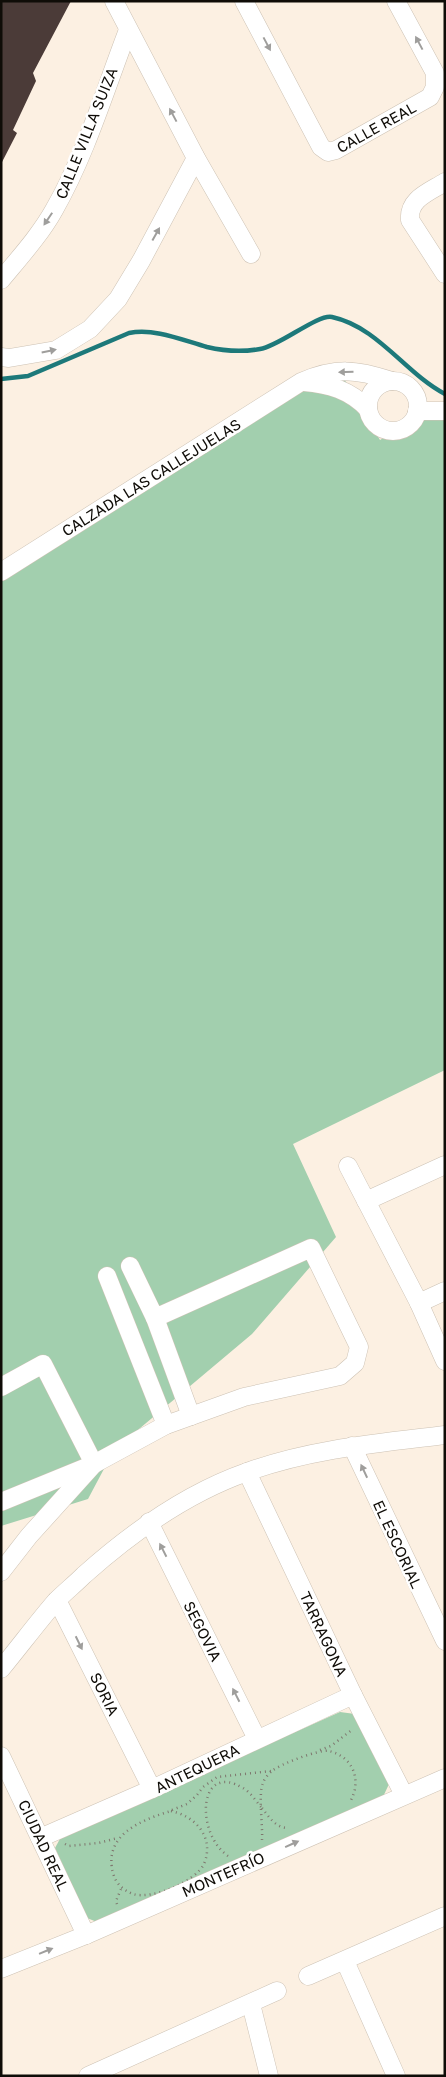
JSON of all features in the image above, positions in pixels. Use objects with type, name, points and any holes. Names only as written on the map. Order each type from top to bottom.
[{"type":"street","points":[[114,1],[196,158],[251,254]]},
{"type":"street","name":"CALLE REAL","points":[[244,1],[321,147],[328,152],[336,150],[430,97],[435,87],[435,74],[396,1]]},
{"type":"street","name":"CALLE VILLA SUIZA","points":[[1,280],[29,246],[54,210],[67,185],[128,30]]},
{"type":"street","points":[[1,357],[9,358],[56,350],[90,329],[118,299],[141,261],[196,158]]},
{"type":"street","points":[[445,182],[414,202],[409,211],[410,220],[445,274]]},
{"type":"street","name":"CALZADA LAS CALLEJUELAS","points":[[1,572],[301,382],[321,373],[349,371],[365,372],[392,381]]},
{"type":"street","points":[[392,381],[408,386],[414,392],[417,400],[417,411],[412,423],[405,428],[389,431],[381,429],[374,424],[368,409],[368,401],[371,393],[384,382],[392,381]]},
{"type":"street","points":[[301,382],[322,384],[340,389],[358,399],[368,409]]},
{"type":"street","points":[[417,411],[445,411]]},
{"type":"street","points":[[366,1201],[445,1164]]},
{"type":"street","points":[[348,1166],[419,1303],[445,1361]]},
{"type":"street","points":[[1,1502],[94,1464],[166,1425],[244,1397],[340,1376],[355,1363],[359,1347],[311,1248],[155,1318]]},
{"type":"street","points":[[130,1266],[155,1318],[191,1416]]},
{"type":"street","points":[[107,1276],[166,1425]]},
{"type":"street","points":[[419,1303],[445,1291]]},
{"type":"street","points":[[1,1387],[43,1364],[94,1464]]},
{"type":"street","points":[[1,1669],[57,1600],[105,1556],[149,1522],[206,1491],[247,1472],[352,1446],[445,1436]]},
{"type":"street","name":"EL ESCORIAL","points":[[352,1446],[445,1641]]},
{"type":"street","points":[[1,1572],[28,1536],[94,1464]]},
{"type":"street","name":"TARRAGONA","points":[[247,1472],[353,1695],[404,1795]]},
{"type":"street","name":"SEGOVIA","points":[[149,1522],[257,1739]]},
{"type":"street","name":"SORIA","points":[[57,1600],[152,1789]]},
{"type":"street","name":"ANTEQUERA","points":[[44,1836],[152,1789],[353,1695]]},
{"type":"street","name":"CIUDAD REAL","points":[[1,1756],[44,1836],[86,1935]]},
{"type":"street","name":"MONTEFRÍO","points":[[1,1969],[86,1935],[445,1778]]},
{"type":"street","points":[[308,1976],[445,1916]]},
{"type":"street","points":[[345,1960],[396,2076]]},
{"type":"street","points":[[88,2076],[277,1991]]},
{"type":"street","points":[[251,2004],[269,2076]]},
{"type":"path","points":[[44,1836],[69,1846],[98,1843],[118,1838],[148,1818],[187,1804],[198,1795],[203,1787],[218,1777],[272,1771],[331,1746],[356,1727],[363,1714]]},
{"type":"path","points":[[312,1754],[328,1750],[344,1758],[351,1765],[356,1779],[355,1792],[348,1804]]},
{"type":"path","points":[[260,1846],[263,1828],[263,1782],[272,1771]]},
{"type":"path","points":[[232,1860],[221,1852],[210,1834],[205,1820],[209,1794],[219,1782],[230,1783],[244,1788],[270,1819],[281,1828],[290,1829]]},
{"type":"path","points":[[118,1838],[111,1855],[114,1874],[121,1888],[135,1894],[155,1894],[174,1887],[194,1874],[203,1865],[206,1842],[202,1830],[194,1820],[171,1811]]},
{"type":"green space","points":[[343,377],[380,440],[445,402],[445,1070],[293,1144],[336,1237],[252,1334],[114,1450],[88,1499],[1,1526],[1,575],[304,382]]},
{"type":"green space","points":[[340,1712],[355,1714],[389,1784],[382,1799],[97,1922],[87,1918],[55,1848],[61,1837]]},
{"type":"building","points":[[1,1],[71,1],[33,73],[36,81],[13,130],[17,133],[1,164]]},
{"type":"waterway","points":[[1,379],[28,376],[129,333],[159,333],[207,347],[247,351],[268,347],[317,320],[332,317],[348,322],[363,330],[417,375],[445,394]]}]
